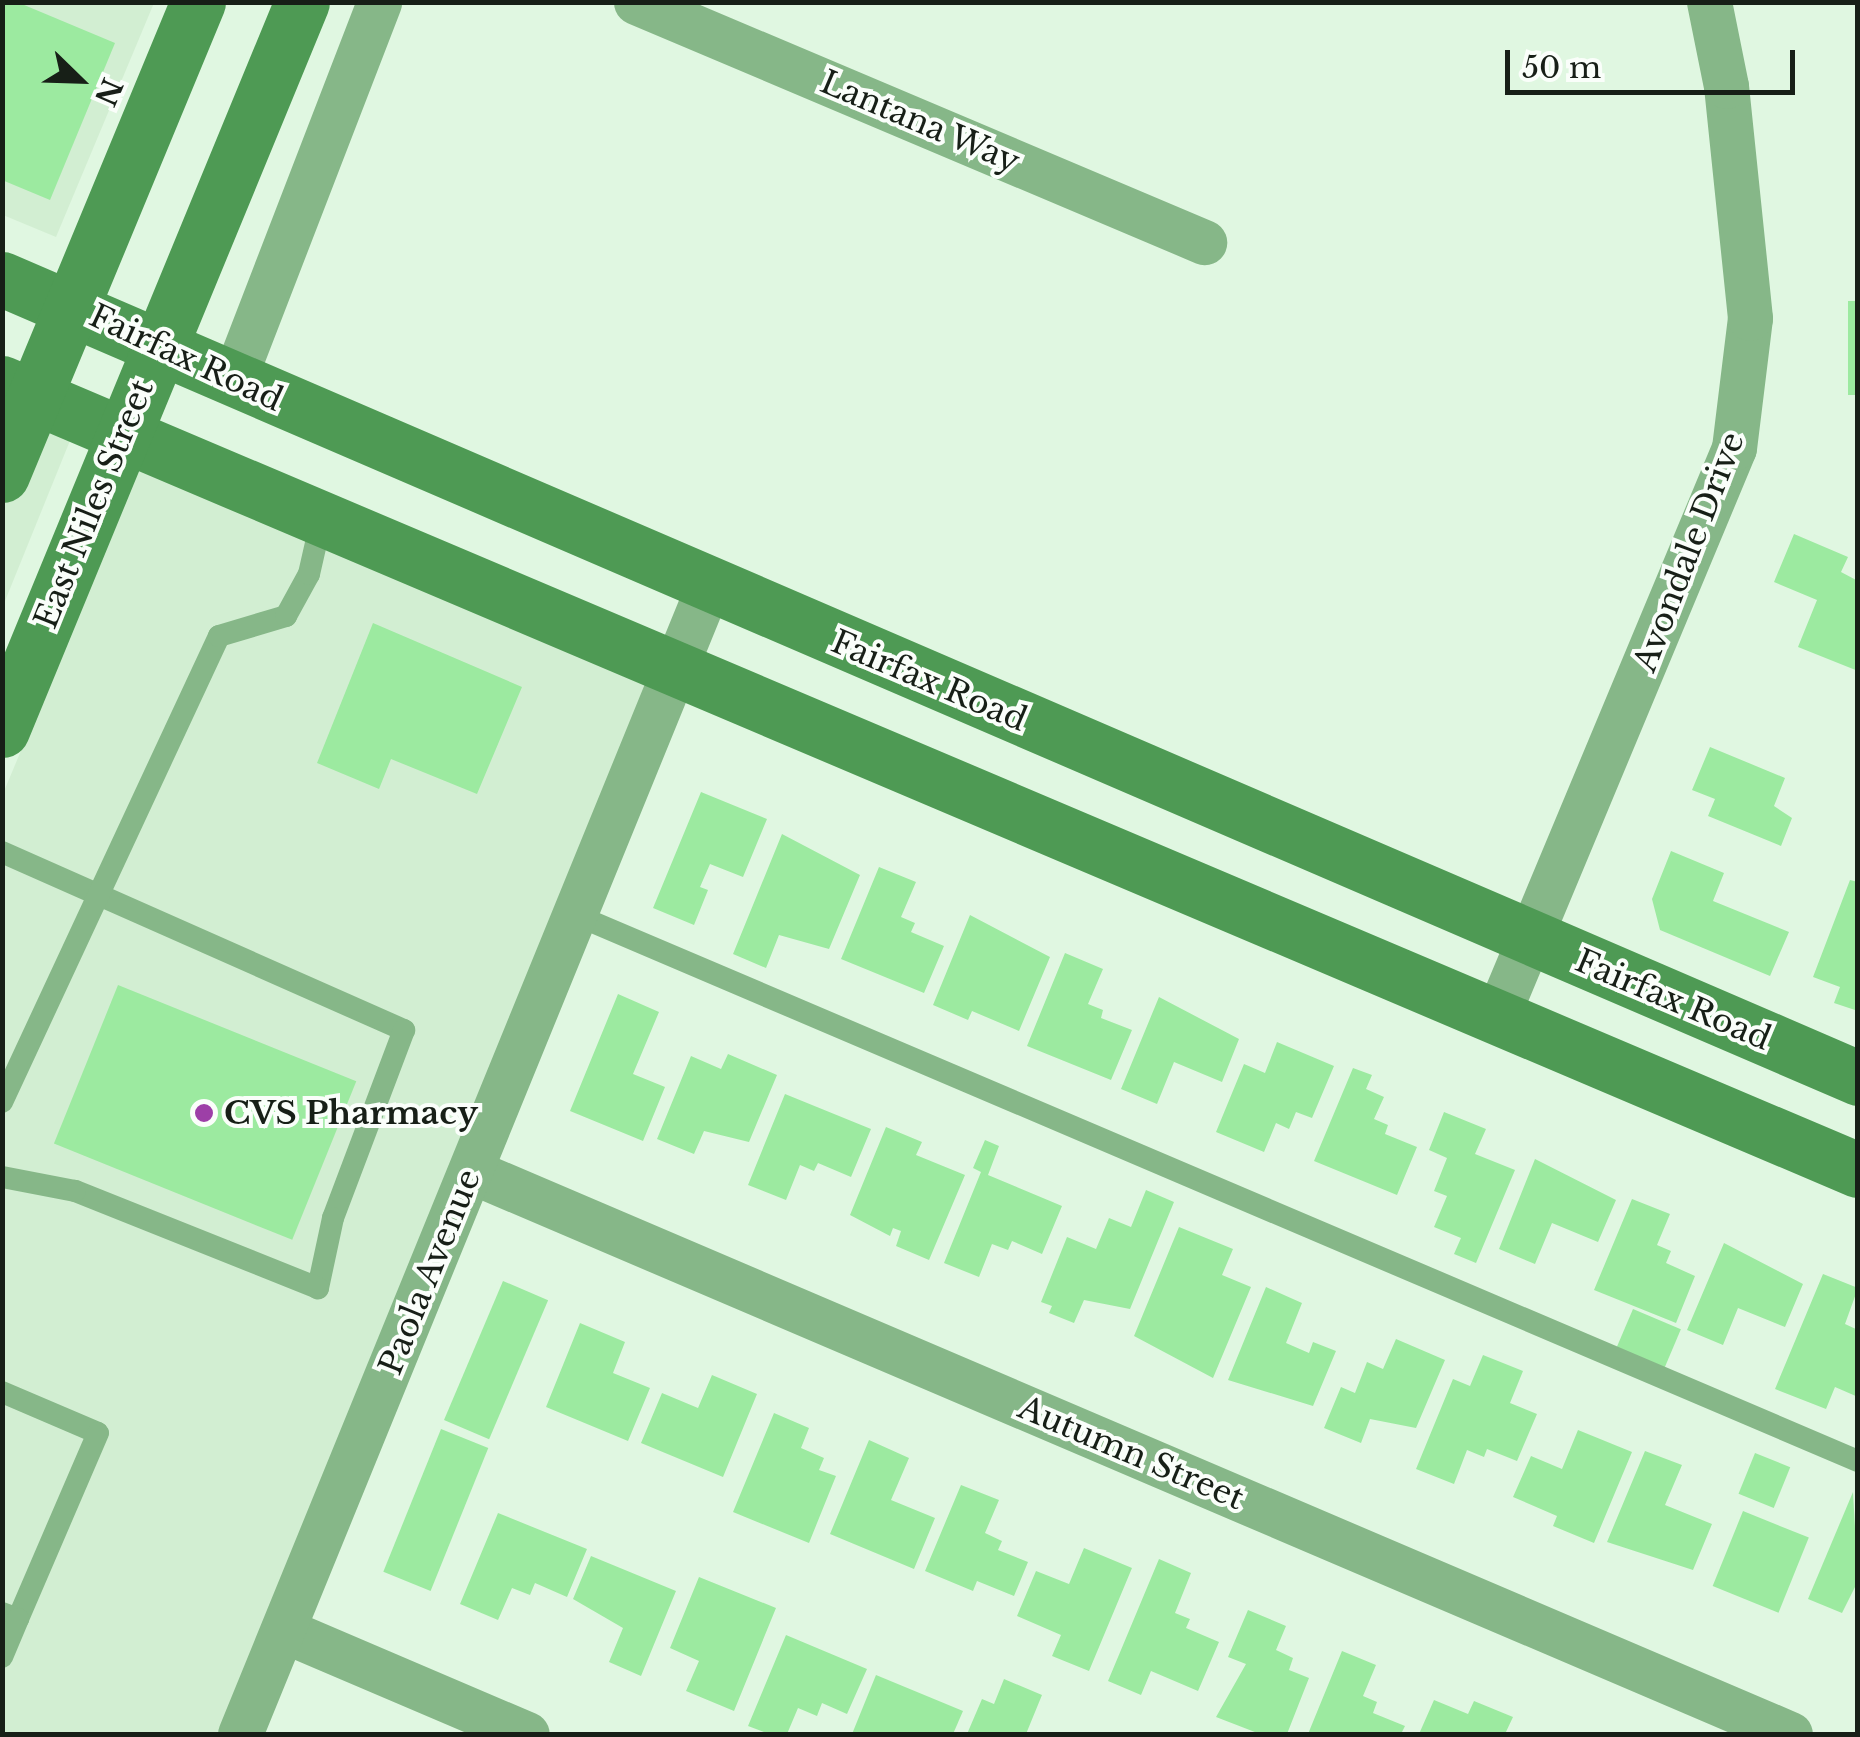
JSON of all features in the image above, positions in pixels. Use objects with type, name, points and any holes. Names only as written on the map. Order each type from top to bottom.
[{"type":"main road","points":[[2,475],[19,389],[71,306],[198,2]]},
{"type":"main road","name":"East Niles Street","points":[[2,730],[302,2]]},
{"type":"main road","name":"Fairfax Road","points":[[2,278],[160,342],[232,381],[708,587],[1858,1078]]},
{"type":"main road","points":[[19,389],[1858,1170]]},
{"type":"street","points":[[232,381],[378,2]]},
{"type":"street","name":"Lantana Way","points":[[636,2],[1204,242]]},
{"type":"street","name":"Avondale Drive","points":[[1498,1016],[1716,502],[1745,395],[1750,318],[1726,86],[1708,2]]},
{"type":"street","name":"Paola Avenue","points":[[240,1734],[708,587]]},
{"type":"street","name":"Autumn Street","points":[[471,1170],[1790,1734]]},
{"type":"street","points":[[282,1630],[527,1734]]},
{"type":"lane","points":[[2,1102],[219,636],[286,616],[309,574],[322,517]]},
{"type":"lane","points":[[2,852],[404,1030],[333,1218],[318,1288],[75,1191],[2,1177]]},
{"type":"lane","points":[[576,915],[1858,1460]]},
{"type":"lane","points":[[2,1392],[98,1433],[10,1616],[2,1657]]},
{"type":"shaded area","points":[[2,3],[154,3],[56,237],[3,215]]},
{"type":"shaded area","points":[[3,378],[82,411],[3,606]]},
{"type":"shaded area","points":[[152,438],[666,655],[225,1734],[3,1734],[2,796]]},
{"type":"building","points":[[2,2],[17,2],[115,43],[50,200],[2,180]]},
{"type":"building","points":[[1848,301],[1858,301],[1858,395],[1848,395]]},
{"type":"building","points":[[1794,534],[1848,557],[1841,572],[1858,581],[1858,671],[1798,647],[1817,600],[1774,582]]},
{"type":"building","points":[[373,623],[522,687],[477,794],[391,759],[379,789],[317,763]]},
{"type":"building","points":[[1710,747],[1785,778],[1774,806],[1792,818],[1781,846],[1708,816],[1715,799],[1692,790]]},
{"type":"building","points":[[701,792],[767,819],[743,877],[710,864],[700,887],[708,890],[694,925],[653,908]]},
{"type":"building","points":[[782,834],[860,875],[829,949],[779,935],[766,968],[733,954]]},
{"type":"building","points":[[1671,851],[1724,873],[1713,901],[1789,932],[1770,976],[1660,930],[1652,899]]},
{"type":"building","points":[[879,867],[916,882],[901,917],[915,923],[911,932],[944,946],[924,993],[841,959]]},
{"type":"building","points":[[1850,880],[1858,882],[1858,1011],[1834,1003],[1840,987],[1813,977]]},
{"type":"building","points":[[970,915],[1050,957],[1019,1031],[972,1011],[968,1020],[933,1005]]},
{"type":"building","points":[[1065,953],[1103,969],[1088,1004],[1103,1010],[1101,1018],[1132,1030],[1111,1080],[1027,1046]]},
{"type":"building","name":"CVS Pharmacy","points":[[118,985],[356,1081],[292,1240],[54,1144]]},
{"type":"building","points":[[618,994],[659,1012],[633,1074],[665,1087],[643,1141],[570,1111]]},
{"type":"building","points":[[1159,997],[1239,1039],[1222,1082],[1174,1062],[1157,1104],[1121,1089]]},
{"type":"building","points":[[1277,1042],[1334,1066],[1312,1118],[1296,1112],[1289,1129],[1276,1123],[1264,1152],[1216,1132],[1244,1064],[1265,1073]]},
{"type":"building","points":[[728,1054],[777,1075],[749,1142],[704,1131],[694,1154],[657,1139],[691,1056],[721,1069]]},
{"type":"building","points":[[1353,1068],[1372,1075],[1366,1089],[1384,1097],[1374,1119],[1388,1125],[1385,1134],[1417,1147],[1397,1195],[1314,1161]]},
{"type":"building","points":[[785,1094],[871,1129],[851,1177],[818,1163],[814,1171],[800,1165],[786,1200],[748,1185]]},
{"type":"building","points":[[1444,1112],[1486,1129],[1475,1154],[1515,1170],[1476,1263],[1454,1254],[1461,1238],[1434,1227],[1447,1196],[1434,1191],[1447,1158],[1429,1150]]},
{"type":"building","points":[[886,1127],[922,1142],[916,1155],[965,1175],[929,1260],[896,1246],[901,1231],[893,1228],[890,1236],[850,1215]]},
{"type":"building","points":[[985,1140],[999,1146],[988,1175],[1062,1206],[1042,1254],[1012,1241],[1008,1250],[992,1244],[979,1277],[944,1263],[981,1172],[973,1168]]},
{"type":"building","points":[[1535,1159],[1616,1200],[1598,1242],[1552,1223],[1535,1264],[1499,1249]]},
{"type":"building","points":[[1146,1190],[1174,1202],[1130,1309],[1084,1300],[1074,1323],[1049,1313],[1052,1306],[1041,1302],[1067,1237],[1096,1249],[1109,1218],[1131,1227]]},
{"type":"building","points":[[1632,1199],[1670,1214],[1657,1245],[1671,1251],[1666,1263],[1695,1276],[1676,1323],[1594,1290]]},
{"type":"building","points":[[1179,1227],[1233,1249],[1222,1275],[1251,1287],[1213,1378],[1134,1336]]},
{"type":"building","points":[[1724,1243],[1803,1284],[1785,1327],[1738,1308],[1723,1345],[1687,1330]]},
{"type":"building","points":[[1823,1274],[1858,1288],[1845,1324],[1858,1330],[1858,1397],[1835,1387],[1826,1409],[1775,1389]]},
{"type":"building","points":[[503,1281],[548,1300],[489,1439],[444,1420]]},
{"type":"building","points":[[1266,1287],[1302,1303],[1286,1343],[1309,1353],[1313,1342],[1336,1351],[1313,1406],[1228,1380]]},
{"type":"building","points":[[1633,1309],[1681,1329],[1664,1369],[1616,1349]]},
{"type":"building","points":[[580,1323],[625,1342],[613,1373],[650,1388],[628,1441],[546,1407]]},
{"type":"building","points":[[1396,1339],[1445,1360],[1416,1428],[1370,1419],[1361,1443],[1324,1428],[1341,1387],[1355,1393],[1367,1362],[1383,1369]]},
{"type":"building","points":[[1483,1355],[1523,1371],[1510,1403],[1537,1414],[1517,1461],[1487,1449],[1484,1457],[1467,1450],[1454,1484],[1416,1469],[1453,1379],[1470,1386]]},
{"type":"building","points":[[712,1375],[757,1394],[723,1477],[641,1443],[662,1393],[698,1408]]},
{"type":"building","points":[[774,1413],[809,1428],[801,1448],[824,1458],[819,1470],[836,1476],[809,1543],[733,1512]]},
{"type":"building","points":[[441,1429],[488,1448],[431,1591],[383,1572]]},
{"type":"building","points":[[1578,1430],[1632,1452],[1594,1543],[1553,1526],[1557,1516],[1513,1497],[1531,1456],[1562,1469]]},
{"type":"building","points":[[869,1440],[909,1458],[891,1500],[935,1518],[914,1569],[830,1534]]},
{"type":"building","points":[[1645,1451],[1682,1465],[1665,1505],[1712,1524],[1693,1570],[1607,1542]]},
{"type":"building","points":[[1755,1453],[1790,1467],[1774,1508],[1739,1494]]},
{"type":"building","points":[[961,1485],[999,1500],[985,1533],[1002,1541],[998,1550],[1028,1562],[1014,1596],[977,1581],[973,1591],[925,1571]]},
{"type":"building","points":[[1853,1492],[1858,1581],[1842,1613],[1808,1599]]},
{"type":"building","points":[[1743,1511],[1809,1538],[1778,1613],[1713,1586]]},
{"type":"building","points":[[498,1513],[587,1549],[567,1597],[535,1583],[530,1595],[512,1588],[498,1620],[460,1604]]},
{"type":"building","points":[[1084,1548],[1132,1568],[1089,1671],[1052,1656],[1061,1635],[1017,1616],[1036,1571],[1069,1584]]},
{"type":"building","points":[[591,1556],[676,1591],[641,1676],[609,1662],[623,1628],[573,1599]]},
{"type":"building","points":[[1159,1559],[1191,1573],[1175,1613],[1190,1619],[1186,1628],[1219,1642],[1198,1691],[1151,1671],[1141,1695],[1108,1681]]},
{"type":"building","points":[[699,1577],[776,1608],[734,1711],[686,1691],[699,1661],[670,1648]]},
{"type":"building","points":[[1248,1610],[1286,1626],[1276,1650],[1293,1658],[1289,1670],[1309,1678],[1287,1734],[1260,1734],[1216,1717],[1246,1664],[1228,1657]]},
{"type":"building","points":[[786,1635],[867,1669],[847,1714],[822,1703],[817,1716],[798,1708],[787,1734],[769,1734],[748,1726]]},
{"type":"building","points":[[1342,1651],[1376,1665],[1363,1696],[1377,1702],[1373,1713],[1405,1726],[1401,1734],[1308,1734]]},
{"type":"building","points":[[876,1675],[963,1711],[953,1734],[852,1734]]},
{"type":"building","points":[[1004,1679],[1042,1695],[1026,1734],[967,1734],[982,1699],[994,1704]]},
{"type":"building","points":[[1434,1700],[1468,1714],[1474,1701],[1513,1717],[1505,1734],[1419,1734]]},
{"type":"place","name":"CVS Pharmacy","points":[[204,1113]]}]
